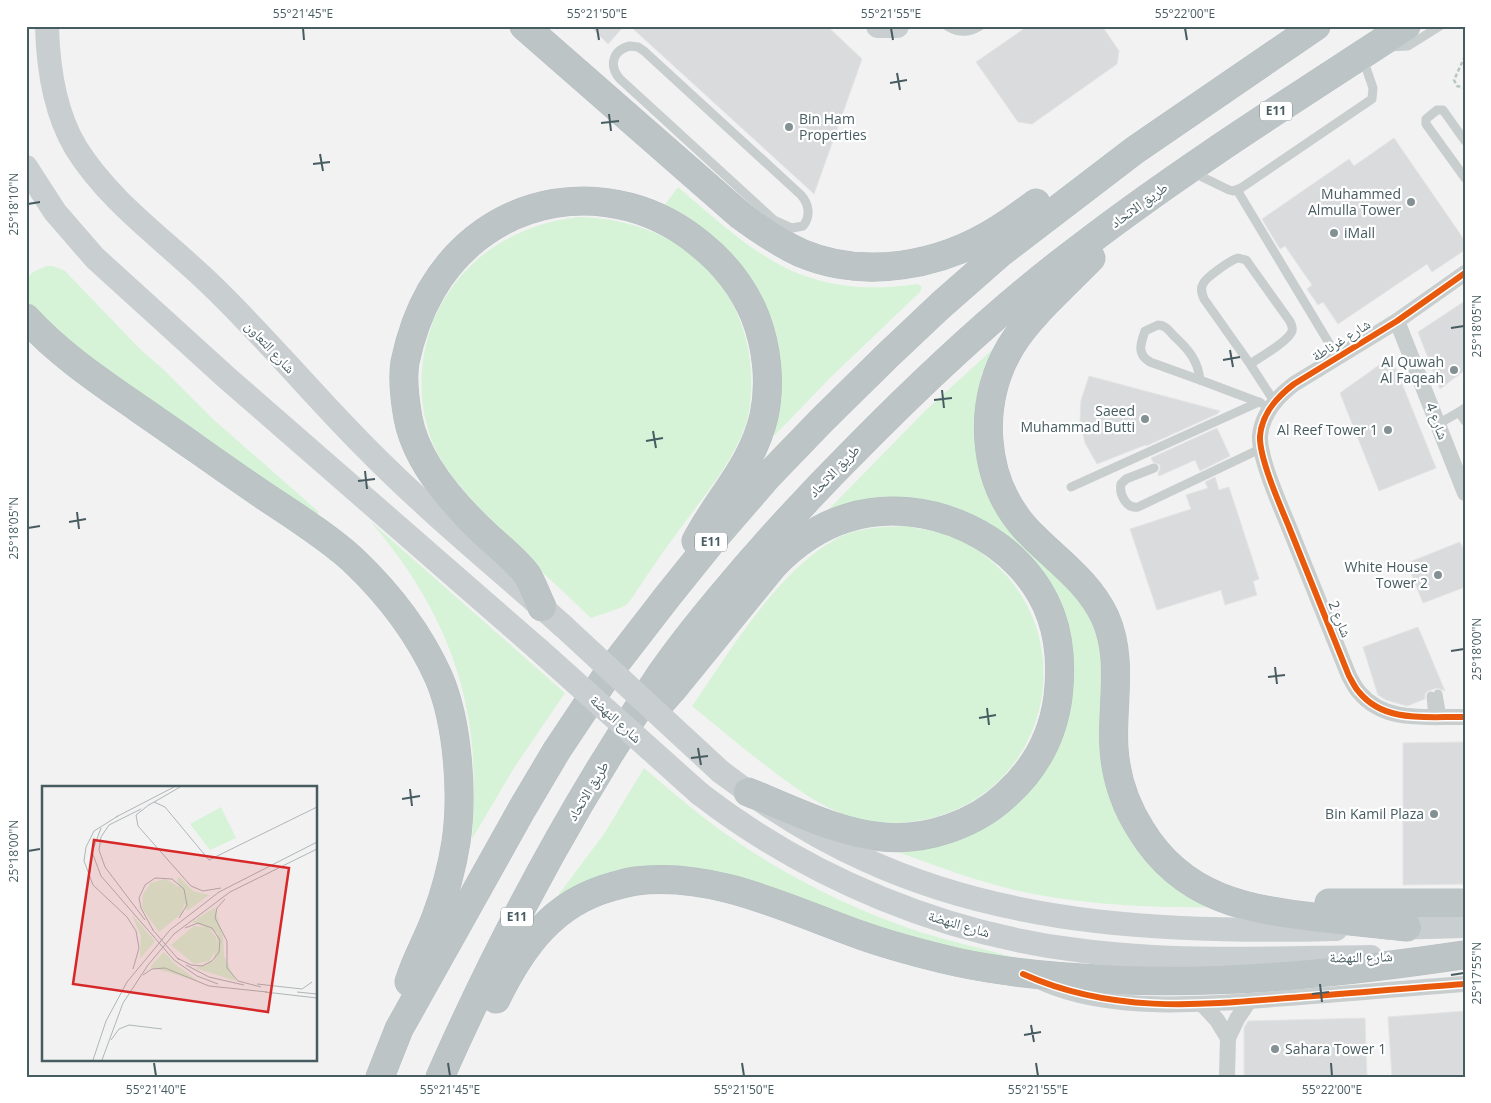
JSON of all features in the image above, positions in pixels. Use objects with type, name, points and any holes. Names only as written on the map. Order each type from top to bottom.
[{"type":"highway","points":[[524,26],[740,215],[776,240],[801,252],[821,260],[850,266],[904,265],[929,260],[953,252],[998,230],[1092,163],[1122,150],[1135,150]]},
{"type":"highway","name":"E11","points":[[380,1077],[399,1028],[557,750],[609,672],[666,597],[767,478],[887,356],[999,254],[1135,150],[1316,26]]},
{"type":"highway","name":"طريق الاتحاد","points":[[440,1077],[475,998],[538,876],[604,763],[662,672],[701,621],[827,477],[913,391],[1079,248],[1187,170],[1406,26]]},
{"type":"highway","points":[[1149,199],[1023,329],[1002,362],[995,381],[988,420],[988,440],[996,478],[1009,505],[1026,529],[1087,587],[1098,602],[1106,620],[1116,656],[1115,765],[1120,786],[1134,819],[1144,836],[1160,856],[1184,878],[1233,903],[1270,912],[1407,927]]},
{"type":"highway","points":[[542,607],[524,572],[465,515],[450,498],[426,462],[408,420],[404,388],[405,364],[417,322],[426,301],[450,263],[466,247],[489,229],[521,212],[564,201],[586,200],[632,206],[679,227],[712,253],[727,269],[751,306],[763,341],[767,370],[767,392],[759,435],[740,474],[704,524],[666,597]]},
{"type":"highway","points":[[26,318],[49,342],[82,370],[322,536],[350,558],[396,607],[416,635],[428,657],[440,680],[451,721],[457,761],[459,801],[456,841],[448,880],[436,918],[412,973],[404,1000],[399,1028]]},
{"type":"highway","points":[[604,763],[672,690],[773,566],[801,541],[827,526],[848,518],[877,512],[915,512],[937,516],[959,524],[997,546],[1029,578],[1042,597],[1052,617],[1060,662],[1059,691],[1051,728],[1032,768],[1002,799],[985,812],[947,829],[912,836],[884,837],[842,829],[748,792]]},
{"type":"highway","points":[[1144,836],[1163,843],[1178,856],[1221,882],[1261,897],[1312,902],[1465,903]]},
{"type":"highway","points":[[459,1077],[504,982],[534,937],[571,903],[602,890],[635,881],[670,880],[712,884],[753,895],[869,938],[957,962],[1023,974],[1086,979],[1190,982],[1286,977],[1464,955]]},
{"type":"main road","name":"شارع التعاون","points":[[47,26],[50,69],[64,120],[75,147],[111,193],[208,281],[389,471],[452,530],[563,626]]},
{"type":"main road","points":[[878,26],[897,26]]},
{"type":"main road","name":"شارع النهضة","points":[[26,167],[55,212],[95,258],[235,384],[700,794],[729,816],[825,873],[929,916],[1025,942],[1085,952],[1211,958],[1464,955]]},
{"type":"main road","name":"شارع النهضة","points":[[563,626],[721,772],[748,792],[786,818],[865,860],[952,893],[1013,908],[1070,918],[1156,926],[1286,930],[1465,926]]},
{"type":"street","name":"شارع غرناطة","points":[[1260,449],[1260,434],[1268,403],[1294,384],[1397,320],[1465,273]]},
{"type":"street","name":"شارع 4","points":[[1397,320],[1438,424],[1461,472],[1465,493]]},
{"type":"street","name":"شارع 2","points":[[1260,449],[1280,506],[1349,676],[1358,692],[1370,704],[1403,716],[1465,717]]},
{"type":"street","points":[[1023,974],[1048,986],[1068,992],[1112,1001],[1162,1004],[1249,1002],[1465,984]]},
{"type":"street","points":[[1227,1077],[1228,1038],[1237,1019],[1249,1002]]},
{"type":"street","points":[[1203,1004],[1217,1020],[1228,1038]]},
{"type":"lane","points":[[948,26],[960,32],[967,32],[980,26]]},
{"type":"lane","points":[[1187,170],[1229,190],[1237,190],[1372,100],[1373,92],[1368,51],[1408,46],[1440,26]]},
{"type":"lane","points":[[597,90],[610,93],[636,109],[653,108],[774,220],[792,228],[800,228],[806,223],[808,211],[806,202],[801,195],[644,51],[638,47],[630,46],[623,48],[617,52],[614,59],[615,73],[653,108],[656,124]]},
{"type":"lane","points":[[1465,141],[1443,110],[1437,110],[1426,119],[1426,124],[1465,178]]},
{"type":"lane","points":[[661,133],[682,156],[689,171]]},
{"type":"lane","points":[[1237,190],[1338,358]]},
{"type":"lane","points":[[1250,364],[1290,336],[1292,328],[1289,320],[1246,260],[1238,258],[1205,280],[1201,292],[1250,364],[1268,403]]},
{"type":"lane","points":[[1200,380],[1198,367],[1193,355],[1166,327],[1158,325],[1145,331],[1140,348],[1141,354],[1146,360],[1200,380],[1268,403]]},
{"type":"lane","points":[[1071,487],[1268,403]]},
{"type":"lane","points":[[1438,424],[1462,410],[1465,421]]},
{"type":"lane","points":[[1154,468],[1126,479],[1121,484],[1120,490],[1128,506],[1138,507],[1260,449]]},
{"type":"lane","points":[[1434,695],[1438,717]]},
{"type":"path","points":[[1465,56],[1454,80],[1458,86],[1465,88]]},
{"type":"green space","points":[[678,187],[759,253],[786,268],[813,279],[844,285],[878,287],[918,284],[922,287],[920,292],[830,378],[775,435],[772,435],[736,261],[703,230],[685,217],[664,206]]},
{"type":"green space","points":[[577,217],[609,220],[639,227],[667,239],[692,255],[713,275],[730,300],[743,328],[750,360],[751,376],[750,401],[746,424],[725,467],[629,602],[620,608],[591,618],[501,532],[454,479],[439,456],[430,436],[424,415],[422,393],[425,349],[431,328],[439,308],[462,275],[475,261],[505,240],[539,225]]},
{"type":"green space","points":[[47,266],[53,266],[65,271],[142,351],[163,369],[214,420],[319,512],[315,516],[58,335],[26,299],[26,279],[33,272]]},
{"type":"green space","points":[[993,349],[982,373],[977,396],[975,417],[977,450],[1060,574],[1088,612],[1098,634],[1103,684],[1103,762],[1215,907],[1117,905],[1043,896],[986,882],[892,850],[963,836],[1069,693],[1009,538],[963,511],[943,504],[922,500],[879,501],[828,510],[925,411]]},
{"type":"green space","points":[[370,521],[565,693],[514,768],[472,839],[474,788],[471,736],[459,676],[437,621],[423,595],[407,569]]},
{"type":"green space","points":[[906,526],[958,539],[980,552],[1006,575],[1028,607],[1040,641],[1044,677],[1038,712],[1025,745],[1005,775],[977,798],[942,815],[919,821],[894,823],[869,821],[845,815],[808,796],[764,764],[692,706],[758,611],[798,567],[819,550],[842,536],[874,528]]},
{"type":"green space","points":[[644,768],[727,835],[781,870],[827,894],[874,915],[920,932],[1030,962],[986,957],[881,929],[751,882],[560,898],[559,894],[604,834]]},
{"type":"building","points":[[590,26],[624,26],[608,44]]},
{"type":"building","name":"Bin Ham Properties","points":[[630,26],[827,26],[862,59],[814,194]]},
{"type":"building","points":[[1028,26],[1102,26],[1119,51],[1117,64],[1032,124],[1018,122],[976,62]]},
{"type":"building","name":"iMall","points":[[1394,138],[1465,241],[1465,250],[1432,272],[1427,264],[1338,324],[1323,302],[1318,305],[1307,289],[1312,285],[1285,246],[1280,249],[1262,219],[1349,159],[1354,166]]},
{"type":"building","points":[[1465,301],[1465,370],[1440,389],[1418,332]]},
{"type":"building","name":"Al Reef Tower 1","points":[[1382,363],[1394,364],[1436,468],[1379,491],[1340,393]]},
{"type":"building","name":"Saeed Muhammad Butti","points":[[1089,376],[1220,411],[1146,446],[1097,464],[1085,443],[1080,421],[1081,400]]},
{"type":"building","points":[[1217,428],[1230,456],[1200,471],[1195,460],[1159,476],[1160,465],[1153,462],[1151,458]]},
{"type":"building","points":[[1215,477],[1219,490],[1229,487],[1259,579],[1253,581],[1257,595],[1225,605],[1221,590],[1157,610],[1130,529],[1191,509],[1186,495],[1208,488],[1205,482]]},
{"type":"building","name":"White House Tower 2","points":[[1460,542],[1465,553],[1465,587],[1423,603],[1407,563]]},
{"type":"building","points":[[1418,627],[1445,691],[1437,688],[1428,691],[1425,694],[1425,699],[1407,706],[1386,700],[1378,695],[1363,647]]},
{"type":"building","name":"Bin Kamil Plaza","points":[[1465,742],[1465,884],[1403,885],[1403,743]]},
{"type":"building","points":[[1465,1011],[1465,1077],[1392,1077],[1388,1017]]},
{"type":"building","points":[[1365,1018],[1367,1077],[1244,1077],[1244,1028],[1248,1021]]},
{"type":"cycle path","points":[[1465,273],[1397,321],[1294,384],[1271,406],[1261,428],[1260,436],[1266,469],[1349,676],[1356,689],[1370,702],[1394,714],[1422,717],[1465,717]]},
{"type":"cycle path","points":[[1023,974],[1056,987],[1088,995],[1153,1004],[1219,1003],[1465,984]]},
{"type":"place","name":"Bin Ham Properties","points":[[789,127]]},
{"type":"place","name":"Muhammed Almulla Tower","points":[[1411,202]]},
{"type":"place","name":"iMall","points":[[1334,233]]},
{"type":"place","name":"Al Quwah Al Faqeah","points":[[1454,370]]},
{"type":"place","name":"Saeed Muhammad Butti","points":[[1145,419]]},
{"type":"place","name":"Al Reef Tower 1","points":[[1388,430]]},
{"type":"place","name":"White House Tower 2","points":[[1438,575]]},
{"type":"place","name":"Bin Kamil Plaza","points":[[1434,814]]},
{"type":"place","name":"Sahara Tower 1","points":[[1275,1049]]}]
